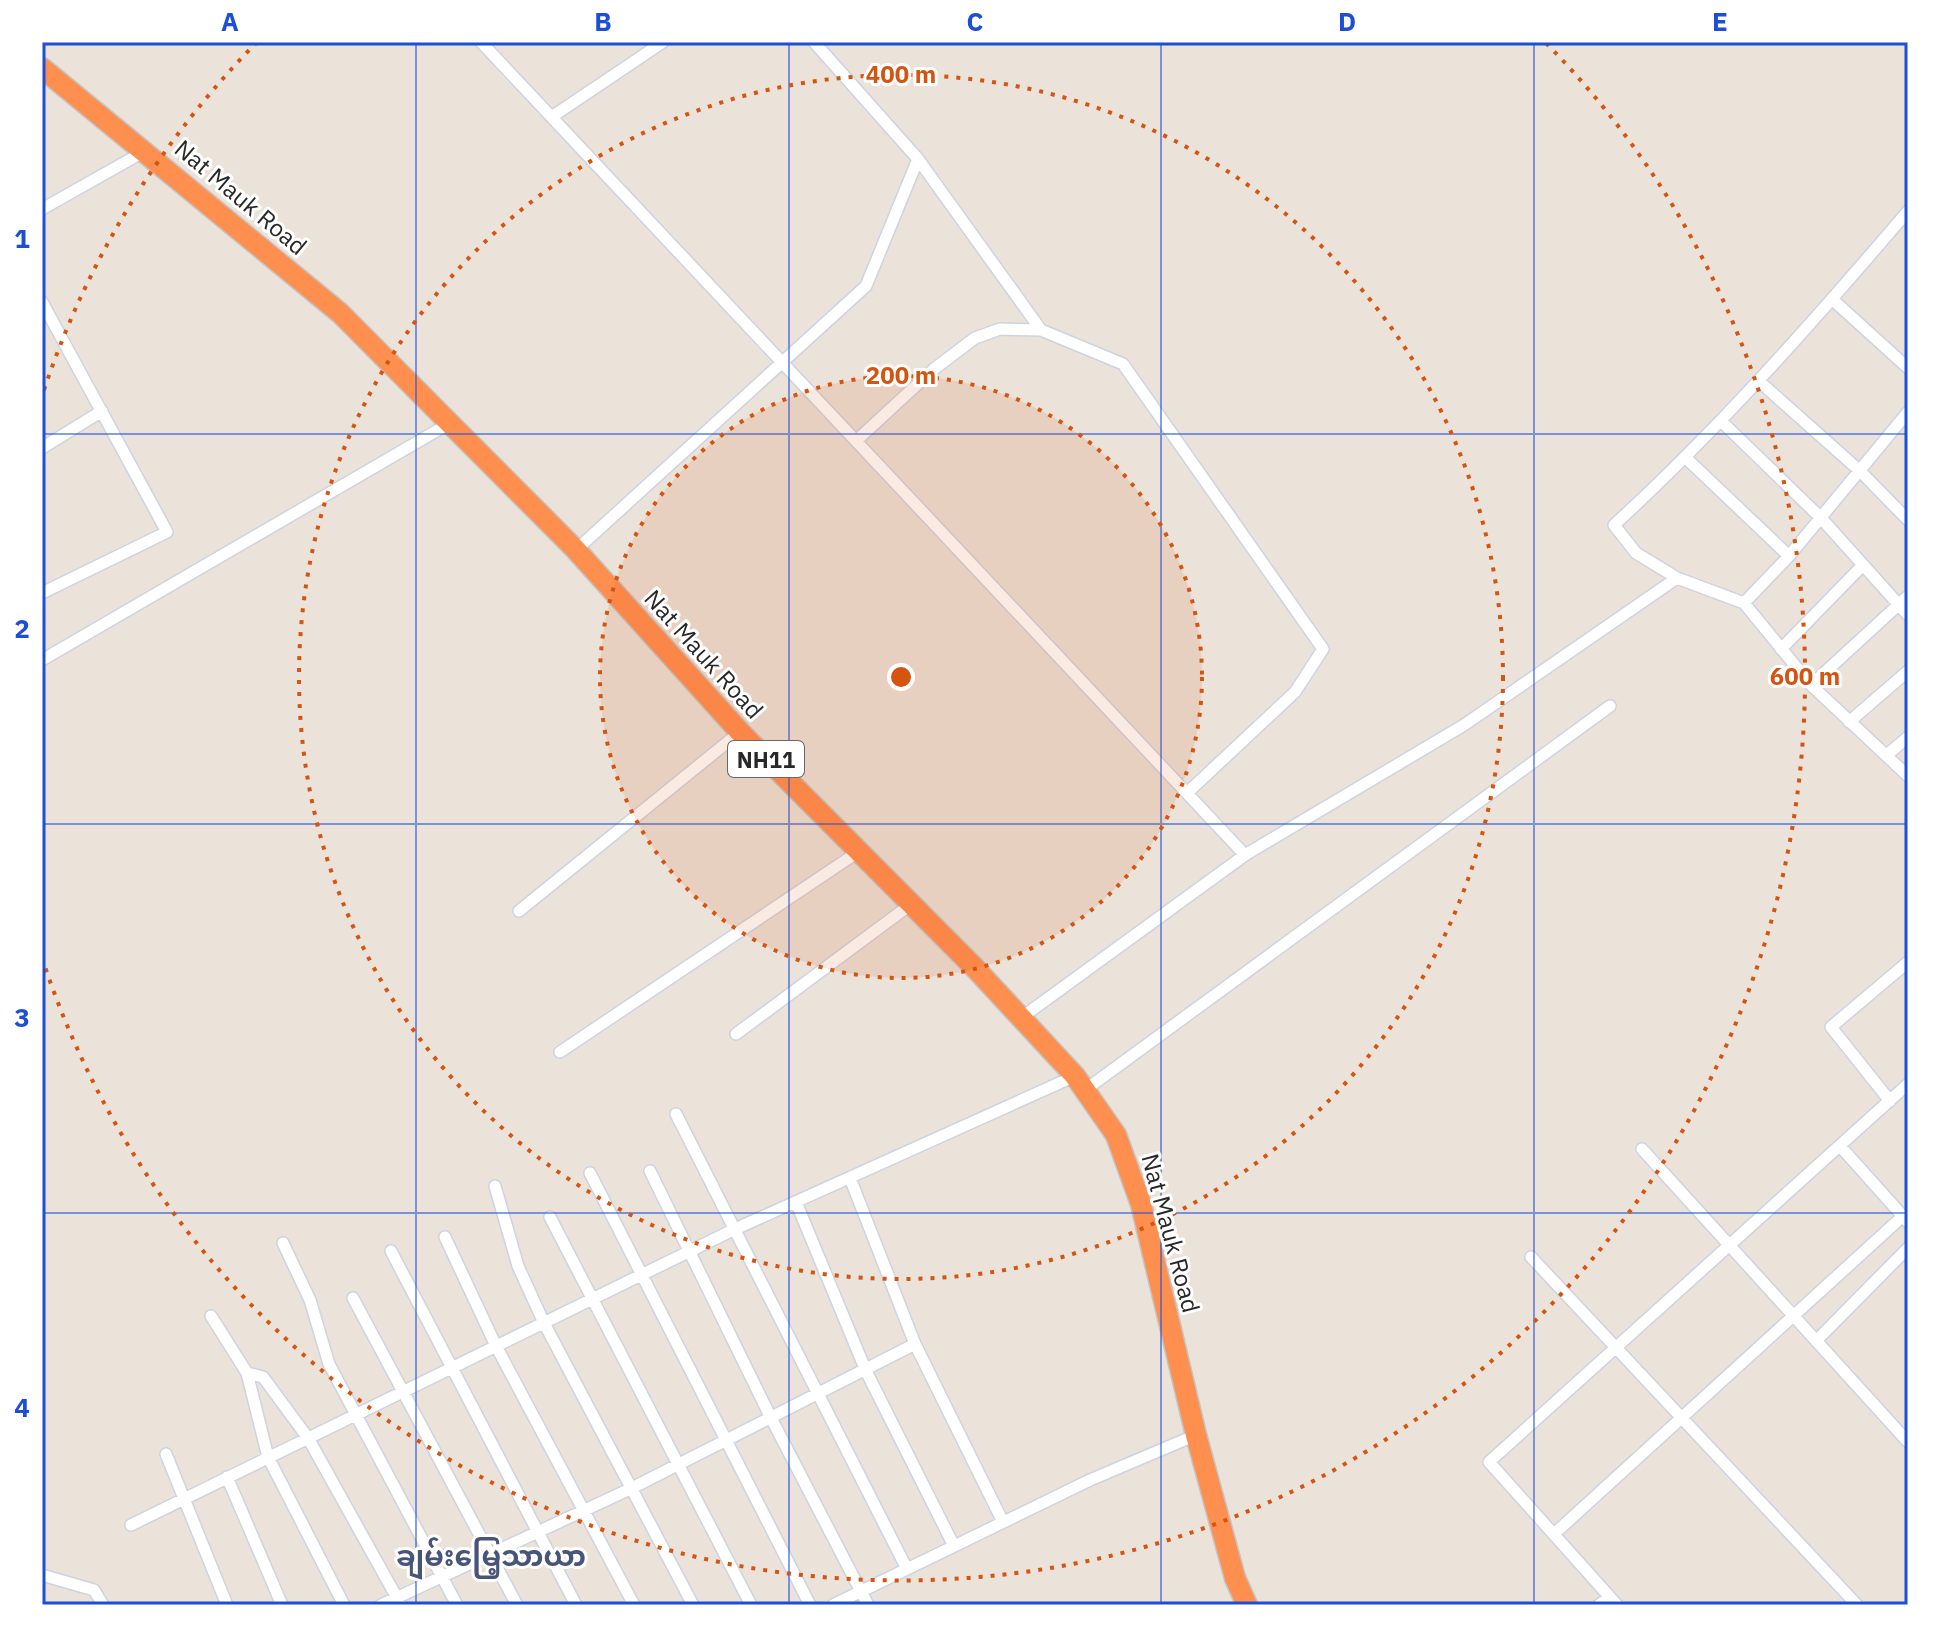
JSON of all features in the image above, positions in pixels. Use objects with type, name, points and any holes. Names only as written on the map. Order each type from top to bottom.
[{"type":"highway","name":"Nat Mauk Road","points":[[42,69],[340,313],[576,550],[740,732],[1021,1018],[1080,1083],[1116,1135],[1141,1204],[1196,1435],[1235,1578],[1247,1605]]},
{"type":"street","points":[[481,42],[1245,855]]},
{"type":"street","points":[[553,116],[663,42]]},
{"type":"street","points":[[814,42],[918,159],[1041,330]]},
{"type":"street","points":[[42,209],[145,151]]},
{"type":"street","points":[[576,550],[866,286],[918,159]]},
{"type":"street","points":[[1908,211],[1760,382],[1687,459],[1614,525],[1636,553],[1677,578],[1744,603],[1811,685],[1908,776]]},
{"type":"street","points":[[1833,300],[1908,368]]},
{"type":"street","points":[[42,302],[167,532],[42,593]]},
{"type":"street","points":[[857,440],[934,369],[975,338],[1000,329],[1041,330],[1123,364],[1323,649],[1295,692],[1187,793]]},
{"type":"street","points":[[1760,382],[1860,471],[1908,520]]},
{"type":"street","points":[[42,448],[102,411]]},
{"type":"street","points":[[1744,603],[1789,556],[1908,412]]},
{"type":"street","points":[[1721,421],[1905,605],[1811,685]]},
{"type":"street","points":[[42,660],[450,423]]},
{"type":"street","points":[[1687,459],[1789,556]]},
{"type":"street","points":[[1781,649],[1863,565]]},
{"type":"street","points":[[1021,1018],[1245,855],[1464,725],[1677,578]]},
{"type":"street","points":[[1849,722],[1908,671]]},
{"type":"street","points":[[131,1525],[733,1230],[1080,1083],[1610,706]]},
{"type":"street","points":[[519,911],[740,732]]},
{"type":"street","points":[[1888,754],[1908,737]]},
{"type":"street","points":[[560,1052],[858,852]]},
{"type":"street","points":[[736,1034],[910,905]]},
{"type":"street","points":[[1890,1101],[1831,1027],[1907,963]]},
{"type":"street","points":[[1599,1605],[1614,1601],[1489,1462],[1908,1084]]},
{"type":"street","points":[[676,1114],[907,1569]]},
{"type":"street","points":[[1554,1534],[1793,1316],[1905,1219],[1840,1146]]},
{"type":"street","points":[[1642,1149],[1908,1442]]},
{"type":"street","points":[[650,1171],[771,1418],[868,1605]]},
{"type":"street","points":[[590,1173],[724,1442],[810,1605]]},
{"type":"street","points":[[850,1178],[915,1344],[1003,1522]]},
{"type":"street","points":[[495,1186],[518,1266],[544,1323],[693,1605]]},
{"type":"street","points":[[796,1202],[866,1371],[954,1546]]},
{"type":"street","points":[[550,1217],[751,1605]]},
{"type":"street","points":[[445,1237],[496,1346],[634,1605]]},
{"type":"street","points":[[283,1243],[310,1300],[329,1364],[457,1605]]},
{"type":"street","points":[[1816,1341],[1908,1248]]},
{"type":"street","points":[[391,1251],[576,1605]]},
{"type":"street","points":[[1531,1257],[1857,1605]]},
{"type":"street","points":[[353,1298],[517,1605]]},
{"type":"street","points":[[211,1316],[247,1373],[268,1457],[344,1605]]},
{"type":"street","points":[[381,1605],[400,1601],[442,1577],[630,1489],[915,1344]]},
{"type":"street","points":[[247,1373],[263,1377],[308,1438],[400,1601]]},
{"type":"street","points":[[833,1605],[1003,1522],[1196,1435]]},
{"type":"street","points":[[166,1454],[227,1605]]},
{"type":"street","points":[[227,1477],[282,1605]]},
{"type":"street","points":[[42,1575],[94,1590],[103,1605]]},
{"type":"district","name":"ချမ်းမြေ့သာယာ","points":[[491,1555]]}]
